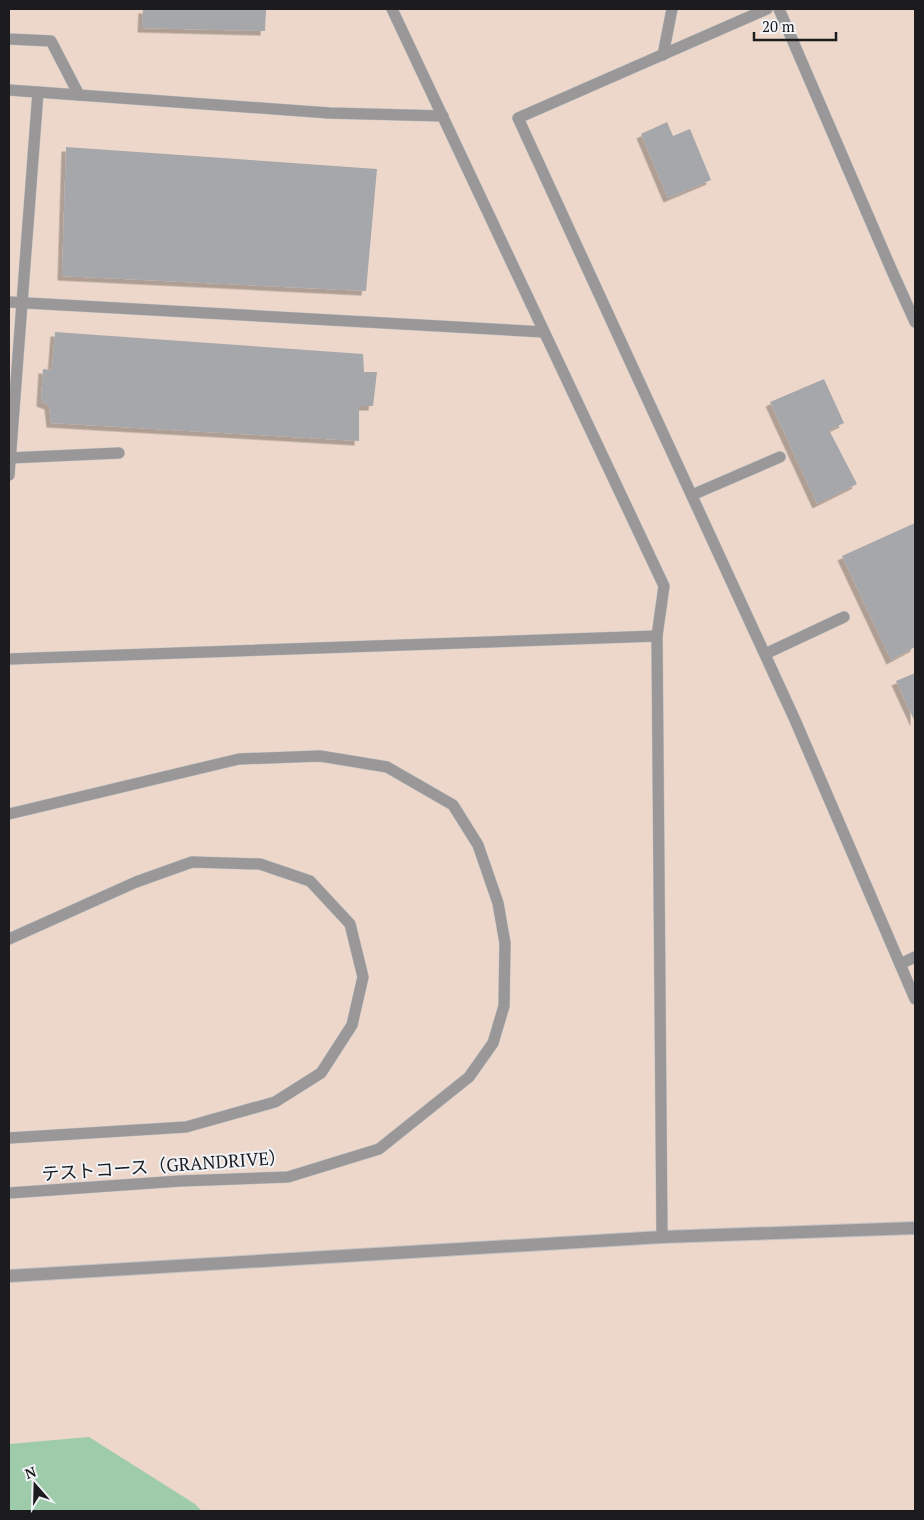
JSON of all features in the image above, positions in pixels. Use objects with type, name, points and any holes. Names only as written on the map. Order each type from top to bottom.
[{"type":"street","points":[[9,1276],[662,1237],[915,1228]]},
{"type":"lane","points":[[392,9],[664,586],[657,636],[662,1237]]},
{"type":"lane","points":[[662,55],[672,9]]},
{"type":"lane","points":[[767,9],[518,118],[765,654],[915,998]]},
{"type":"lane","points":[[779,9],[915,322]]},
{"type":"lane","points":[[9,39],[52,41],[79,95]]},
{"type":"lane","points":[[9,90],[329,113],[443,116]]},
{"type":"lane","points":[[9,475],[38,92]]},
{"type":"lane","points":[[9,302],[544,332]]},
{"type":"lane","points":[[9,458],[119,453]]},
{"type":"lane","points":[[692,495],[780,456]]},
{"type":"lane","points":[[765,654],[844,617]]},
{"type":"lane","points":[[9,659],[657,636]]},
{"type":"lane","name":"テストコース（GRANDRIVE）","points":[[9,814],[239,759],[320,756],[387,767],[453,805],[478,846],[498,904],[505,943],[504,1006],[493,1043],[469,1077],[379,1149],[288,1177],[180,1181],[9,1193]]},
{"type":"lane","points":[[9,939],[136,882],[192,862],[260,864],[310,881],[350,924],[363,977],[352,1025],[321,1073],[275,1102],[186,1127],[9,1138]]},
{"type":"lane","points":[[900,964],[915,957]]},
{"type":"shaded area","points":[[9,9],[915,9],[915,1511],[9,1511]]},
{"type":"green space","points":[[89,1437],[195,1504],[202,1511],[9,1511],[9,1444]]},
{"type":"building","points":[[143,9],[266,9],[265,31],[142,28]]},
{"type":"building","points":[[667,122],[673,136],[690,129],[711,180],[668,198],[641,134]]},
{"type":"building","points":[[66,147],[377,169],[366,291],[62,276]]},
{"type":"building","points":[[55,332],[363,354],[364,372],[377,372],[373,406],[359,406],[359,441],[51,423],[49,405],[41,402],[43,369],[52,370]]},
{"type":"building","points":[[824,379],[844,423],[829,430],[857,484],[817,504],[770,402]]},
{"type":"building","points":[[915,523],[915,647],[891,660],[842,556]]},
{"type":"building","points":[[915,673],[915,722],[896,681]]}]
